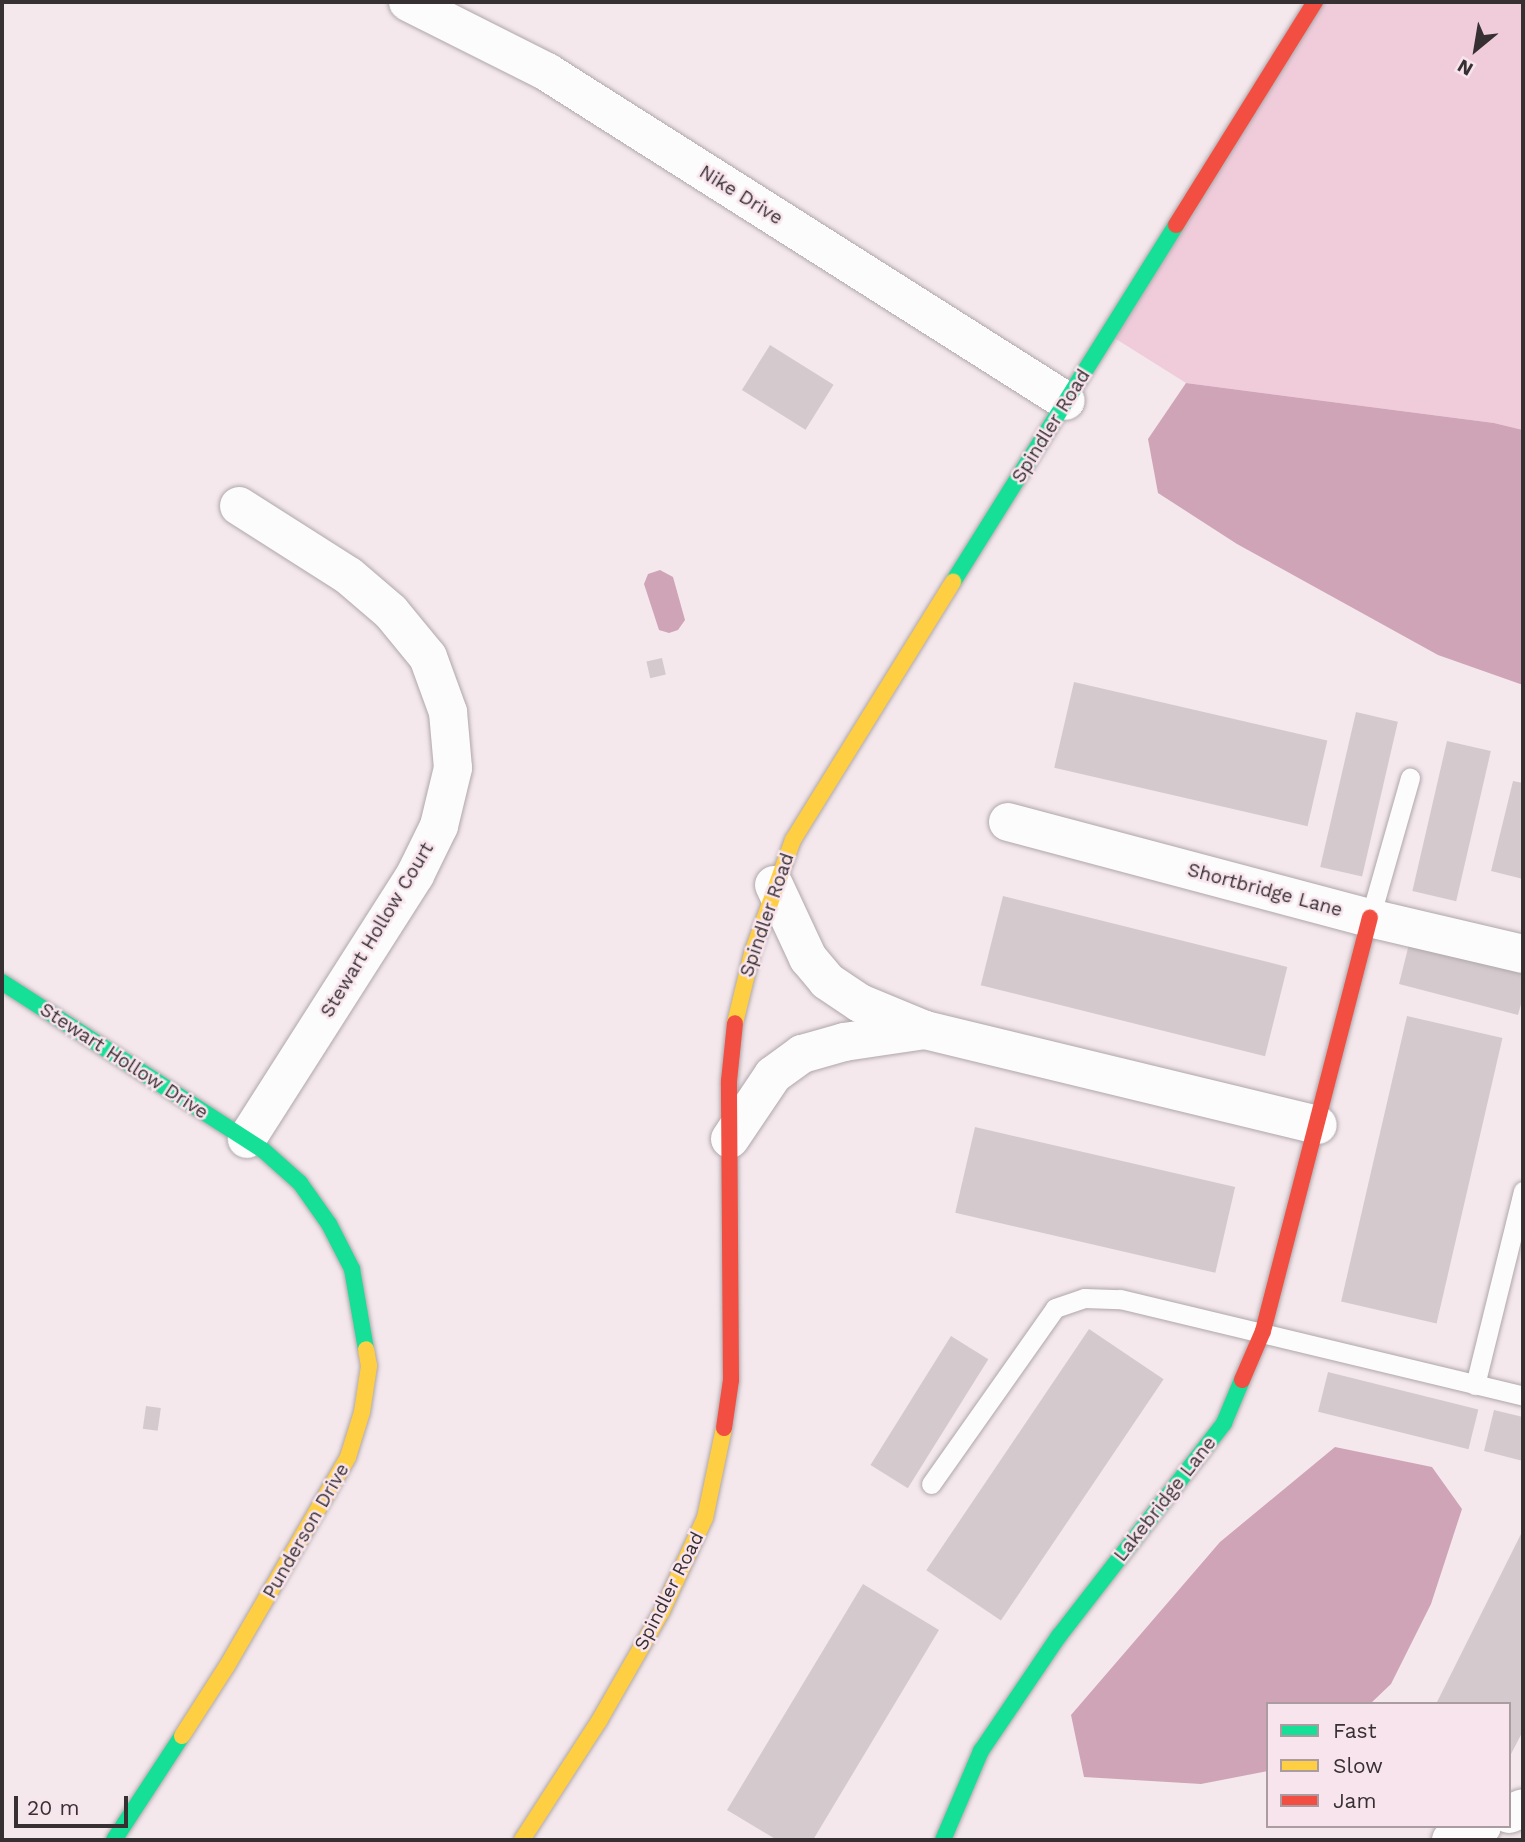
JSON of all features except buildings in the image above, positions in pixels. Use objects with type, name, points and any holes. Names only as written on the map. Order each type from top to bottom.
[{"type":"street","name":"Nike Drive","points":[[408,2],[547,72],[1066,401]]},
{"type":"street","name":"Spindler Road","points":[[522,1840],[599,1721],[662,1611],[705,1518],[720,1458],[731,1380],[729,1081],[735,1019],[774,884],[793,840],[811,810],[1315,2]]},
{"type":"street","name":"Stewart Hollow Court","points":[[239,506],[349,576],[391,612],[429,657],[448,712],[453,768],[439,826],[415,875],[247,1139]]},
{"type":"street","name":"Shortbridge Lane","points":[[1008,822],[1370,918],[1523,954]]},
{"type":"street","points":[[774,884],[808,958],[827,981],[860,1003],[925,1030],[1318,1125]]},
{"type":"street","name":"Lakebridge Lane","points":[[943,1840],[946,1827],[981,1751],[1059,1636],[1224,1423],[1262,1334],[1370,918]]},
{"type":"street","name":"Stewart Hollow Drive","points":[[5,993],[247,1139]]},
{"type":"street","points":[[730,1139],[773,1075],[802,1054],[844,1042],[925,1030]]},
{"type":"street","name":"Punderson Drive","points":[[114,1840],[226,1666],[326,1499],[348,1457],[362,1412],[369,1366],[352,1269],[329,1224],[300,1183],[247,1139]]},
{"type":"street","points":[[1451,1840],[1478,1828]]},
{"type":"lane","points":[[1370,918],[1410,778]]},
{"type":"lane","points":[[1475,1385],[1523,1191]]},
{"type":"lane","points":[[931,1484],[1055,1308],[1084,1298],[1120,1299],[1523,1396]]},
{"type":"shaded area","points":[[1315,2],[1523,2],[1523,430],[1494,423],[1186,383],[1108,334]]},
{"type":"shaded area","points":[[1186,383],[1494,423],[1523,430],[1523,685],[1438,655],[1237,544],[1158,493],[1148,439]]},
{"type":"shaded area","points":[[660,570],[673,577],[685,620],[678,630],[669,633],[659,630],[644,584],[648,574]]},
{"type":"shaded area","points":[[1335,1447],[1432,1467],[1462,1509],[1431,1604],[1391,1684],[1372,1702],[1266,1702],[1266,1771],[1201,1784],[1084,1777],[1071,1715],[1220,1542]]},
{"type":"traffic: fast","points":[[953,582],[1176,225]]},
{"type":"traffic: fast","points":[[2,982],[263,1150],[300,1183],[329,1224],[352,1269],[366,1349]]},
{"type":"traffic: fast","points":[[943,1840],[981,1751],[1059,1636],[1224,1423],[1242,1380]]},
{"type":"traffic: fast","points":[[114,1840],[182,1736]]},
{"type":"traffic: slow","points":[[735,1023],[752,953],[793,840],[953,582]]},
{"type":"traffic: slow","points":[[182,1736],[227,1666],[348,1457],[362,1412],[369,1366],[366,1349]]},
{"type":"traffic: slow","points":[[522,1840],[599,1721],[662,1611],[705,1518],[724,1428]]},
{"type":"traffic: jam","points":[[1176,225],[1315,2]]},
{"type":"traffic: jam","points":[[1242,1380],[1263,1331],[1370,918]]},
{"type":"traffic: jam","points":[[724,1428],[731,1380],[729,1081],[735,1023]]}]
